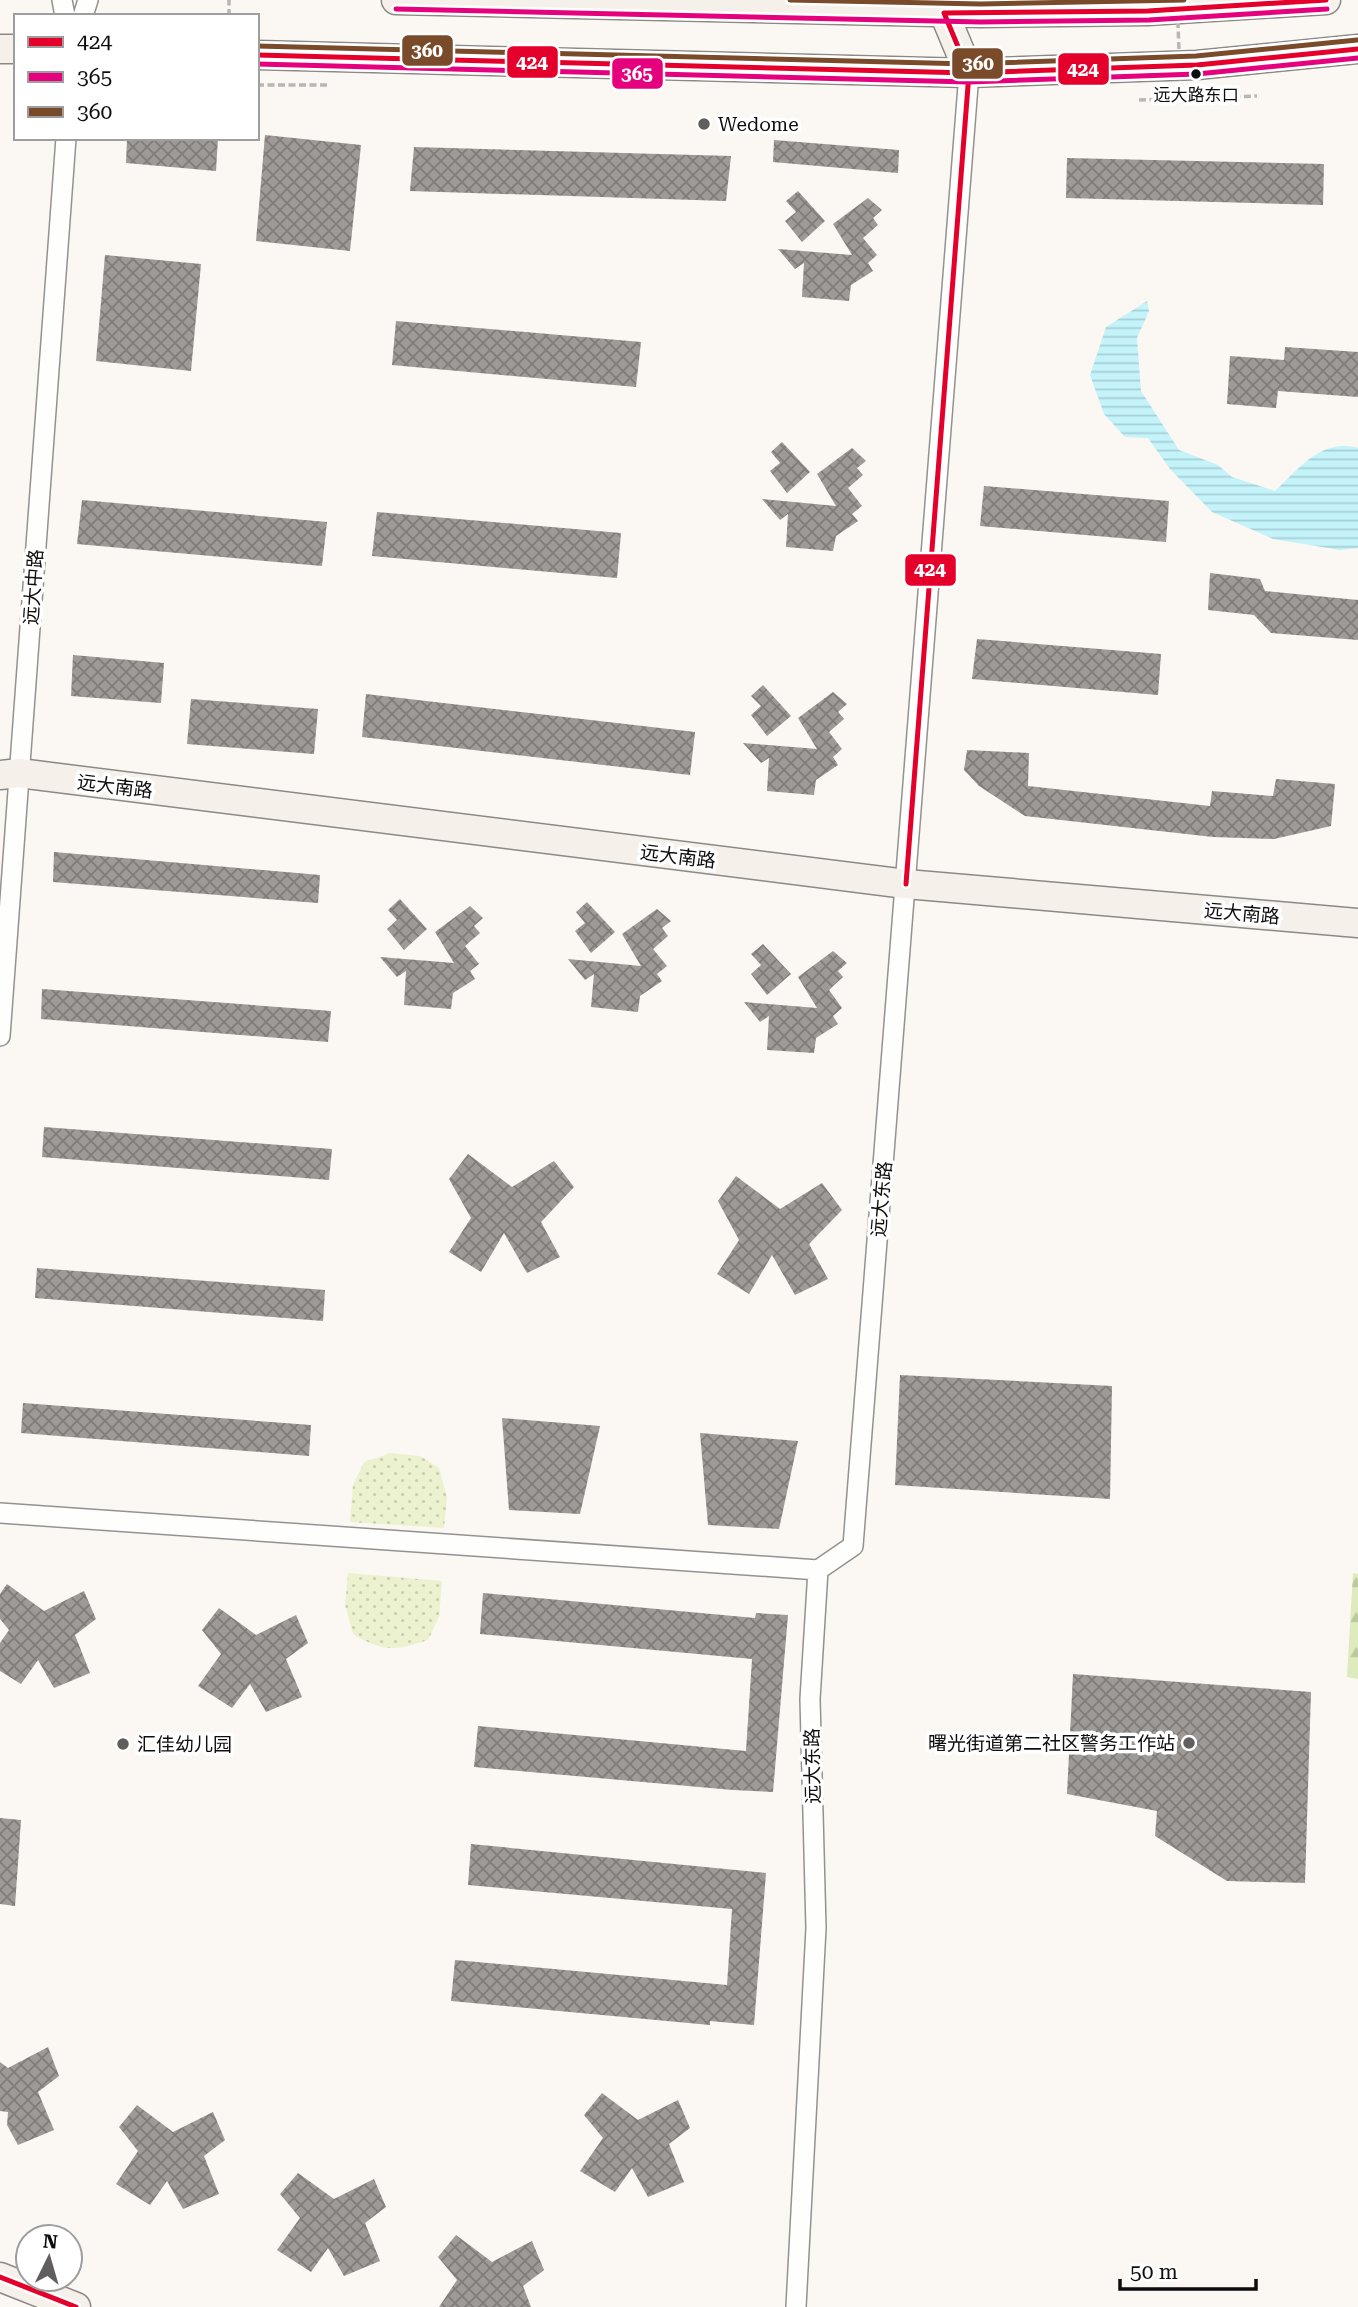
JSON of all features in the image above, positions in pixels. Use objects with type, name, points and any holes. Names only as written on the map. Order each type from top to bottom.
[{"type":"main road","points":[[396,0],[944,13],[1148,11],[1326,0]]},
{"type":"main road","points":[[944,13],[968,73]]},
{"type":"main road","points":[[968,73],[981,13]]},
{"type":"main road","points":[[259,55],[968,73],[1196,65],[1358,49]]},
{"type":"main road","name":"远大南路","points":[[9,774],[906,884],[1358,923]]},
{"type":"main road","points":[[0,2277],[76,2307]]},
{"type":"main road","points":[[0,2297],[24,2307]]},
{"type":"street","name":"远大东路","points":[[796,2307],[816,1928],[810,1699],[818,1570],[853,1546],[968,73]]},
{"type":"street","name":"远大中路","points":[[0,1036],[9,774],[66,140]]},
{"type":"street","points":[[0,1513],[818,1570]]},
{"type":"path","points":[[1177,0],[1181,99]]},
{"type":"path","points":[[259,85],[327,85]]},
{"type":"path","points":[[1139,100],[1256,96]]},
{"type":"green space","points":[[391,1453],[420,1456],[439,1468],[447,1497],[444,1528],[350,1522],[353,1485],[364,1462]]},
{"type":"green space","points":[[348,1573],[442,1581],[439,1617],[428,1640],[389,1648],[353,1634],[345,1605]]},
{"type":"green space","points":[[1353,1573],[1358,1574],[1358,1679],[1347,1677]]},
{"type":"water","points":[[1147,301],[1149,311],[1137,338],[1141,391],[1179,450],[1218,465],[1232,477],[1275,491],[1302,465],[1322,451],[1345,446],[1358,448],[1358,548],[1340,550],[1273,539],[1212,512],[1170,469],[1148,438],[1125,437],[1104,414],[1090,375],[1106,327]]},
{"type":"building","points":[[265,135],[361,145],[350,251],[256,241]]},
{"type":"building","points":[[127,140],[218,140],[216,171],[126,163]]},
{"type":"building","points":[[774,140],[899,150],[898,173],[773,162]]},
{"type":"building","points":[[414,147],[731,156],[726,201],[410,191]]},
{"type":"building","points":[[1067,158],[1324,164],[1323,205],[1066,198]]},
{"type":"building","points":[[798,191],[825,221],[802,242],[785,221],[796,212],[786,201]]},
{"type":"building","points":[[868,198],[882,210],[873,218],[878,225],[863,238],[877,255],[868,263],[873,271],[851,285],[849,301],[802,297],[804,263],[795,269],[778,249],[852,255],[833,224]]},
{"type":"building","points":[[105,255],[201,264],[191,371],[96,361]]},
{"type":"building","points":[[396,321],[641,342],[636,387],[392,365]]},
{"type":"building","points":[[1285,347],[1358,352],[1358,397],[1278,391],[1276,408],[1227,404],[1230,356],[1284,360]]},
{"type":"building","points":[[782,442],[810,472],[787,493],[770,471],[780,463],[771,452]]},
{"type":"building","points":[[852,448],[866,461],[857,468],[863,475],[848,488],[862,506],[852,514],[858,521],[836,536],[833,551],[786,547],[788,514],[780,520],[762,499],[836,506],[817,474]]},
{"type":"building","points":[[984,486],[1169,501],[1166,542],[980,526]]},
{"type":"building","points":[[82,500],[327,522],[322,566],[77,544]]},
{"type":"building","points":[[377,512],[621,533],[617,578],[372,556]]},
{"type":"building","points":[[1210,573],[1260,579],[1265,591],[1358,600],[1358,640],[1271,633],[1254,615],[1208,610]]},
{"type":"building","points":[[977,639],[1161,654],[1158,695],[972,679]]},
{"type":"building","points":[[73,655],[164,663],[161,703],[71,696]]},
{"type":"building","points":[[763,685],[791,716],[767,736],[751,715],[761,706],[751,696]]},
{"type":"building","points":[[833,692],[847,704],[838,712],[844,719],[829,732],[842,749],[833,757],[838,765],[816,780],[814,795],[767,791],[769,758],[761,763],[743,743],[817,749],[798,718]]},
{"type":"building","points":[[366,694],[695,732],[690,775],[362,737]]},
{"type":"building","points":[[191,699],[318,709],[314,754],[187,744]]},
{"type":"building","points":[[967,750],[1029,753],[1028,786],[1210,806],[1212,791],[1273,796],[1276,779],[1335,784],[1331,826],[1274,839],[1213,837],[1025,816],[979,786],[964,770]]},
{"type":"building","points":[[54,852],[320,875],[318,903],[53,882]]},
{"type":"building","points":[[400,899],[427,929],[404,950],[387,929],[397,920],[388,910]]},
{"type":"building","points":[[587,902],[615,932],[591,953],[575,931],[585,923],[576,912]]},
{"type":"building","points":[[470,906],[483,918],[474,926],[480,933],[465,946],[479,964],[470,971],[475,979],[453,993],[451,1009],[404,1005],[406,971],[397,977],[380,957],[454,963],[435,932]]},
{"type":"building","points":[[657,909],[671,921],[662,928],[668,936],[653,949],[667,966],[657,974],[662,981],[640,996],[638,1012],[591,1007],[594,974],[585,980],[568,959],[641,966],[622,934]]},
{"type":"building","points":[[763,944],[791,974],[767,995],[751,974],[761,965],[751,954]]},
{"type":"building","points":[[833,951],[847,963],[838,971],[843,977],[829,990],[842,1008],[833,1016],[838,1024],[816,1038],[814,1053],[767,1050],[769,1016],[760,1022],[744,1002],[817,1008],[798,977]]},
{"type":"building","points":[[42,989],[331,1011],[328,1042],[41,1019]]},
{"type":"building","points":[[44,1127],[332,1149],[329,1180],[42,1157]]},
{"type":"building","points":[[468,1154],[512,1187],[554,1161],[574,1187],[541,1222],[560,1257],[527,1273],[504,1233],[481,1272],[449,1252],[471,1218],[449,1179]]},
{"type":"building","points":[[736,1176],[780,1209],[822,1183],[842,1210],[809,1244],[828,1279],[795,1295],[772,1255],[749,1294],[717,1274],[739,1240],[718,1201]]},
{"type":"building","points":[[37,1268],[325,1290],[323,1321],[35,1298]]},
{"type":"building","points":[[900,1375],[1112,1386],[1110,1499],[895,1485]]},
{"type":"building","points":[[23,1403],[311,1425],[309,1456],[21,1433]]},
{"type":"building","points":[[502,1418],[600,1426],[580,1514],[509,1510]]},
{"type":"building","points":[[700,1433],[798,1441],[779,1529],[708,1525]]},
{"type":"building","points":[[7,1584],[44,1611],[84,1591],[96,1619],[75,1635],[90,1673],[54,1688],[38,1660],[21,1684],[0,1671],[0,1643],[9,1630],[0,1619],[0,1594]]},
{"type":"building","points":[[483,1593],[755,1618],[756,1613],[788,1615],[773,1792],[474,1767],[478,1726],[746,1751],[752,1659],[480,1634]]},
{"type":"building","points":[[219,1608],[256,1635],[296,1615],[308,1643],[286,1659],[302,1697],[266,1712],[250,1684],[232,1708],[198,1686],[221,1654],[202,1630]]},
{"type":"building","name":"曙光街道第二社区警务工作站","points":[[1073,1674],[1311,1692],[1305,1883],[1227,1881],[1155,1836],[1157,1811],[1067,1794]]},
{"type":"building","points":[[0,1818],[21,1820],[15,1906],[0,1904]]},
{"type":"building","points":[[471,1844],[766,1873],[754,2025],[710,2021],[710,2025],[451,2001],[455,1960],[727,1985],[732,1909],[468,1885]]},
{"type":"building","points":[[48,2047],[59,2076],[38,2092],[54,2130],[18,2145],[7,2125],[8,2112],[0,2111],[0,2062],[8,2068]]},
{"type":"building","points":[[602,2093],[638,2120],[678,2100],[690,2128],[669,2144],[684,2182],[648,2197],[632,2168],[615,2192],[580,2171],[603,2138],[584,2115]]},
{"type":"building","points":[[137,2105],[173,2132],[213,2112],[225,2140],[204,2156],[219,2194],[183,2209],[167,2181],[150,2205],[116,2184],[138,2151],[119,2127]]},
{"type":"building","points":[[298,2173],[334,2199],[374,2179],[386,2207],[365,2223],[380,2261],[344,2276],[328,2248],[311,2272],[277,2250],[300,2218],[280,2194]]},
{"type":"building","points":[[456,2235],[492,2262],[532,2241],[544,2270],[523,2286],[531,2307],[439,2307],[457,2280],[438,2257]]},
{"type":"transit line","name":"360","points":[[790,0],[981,4],[1184,0]]},
{"type":"transit line","name":"424","points":[[906,884],[969,73],[944,13],[1148,11],[1326,0]]},
{"type":"transit line","name":"365","points":[[396,9],[981,22],[1149,20],[1327,9]]},
{"type":"transit line","name":"360","points":[[259,46],[969,64],[1196,56],[1357,40]]},
{"type":"transit line","name":"424","points":[[259,55],[969,73],[1197,65],[1358,49]]},
{"type":"transit line","name":"365","points":[[259,64],[969,82],[1197,74],[1358,58]]},
{"type":"transit line","name":"424","points":[[0,2277],[76,2307]]},
{"type":"place","name":"远大路东口","points":[[1196,74]]},
{"type":"place","name":"Wedome","points":[[704,124]]},
{"type":"place","name":"曙光街道第二社区警务工作站","points":[[1189,1743]]},
{"type":"place","name":"汇佳幼儿园","points":[[123,1744]]}]
